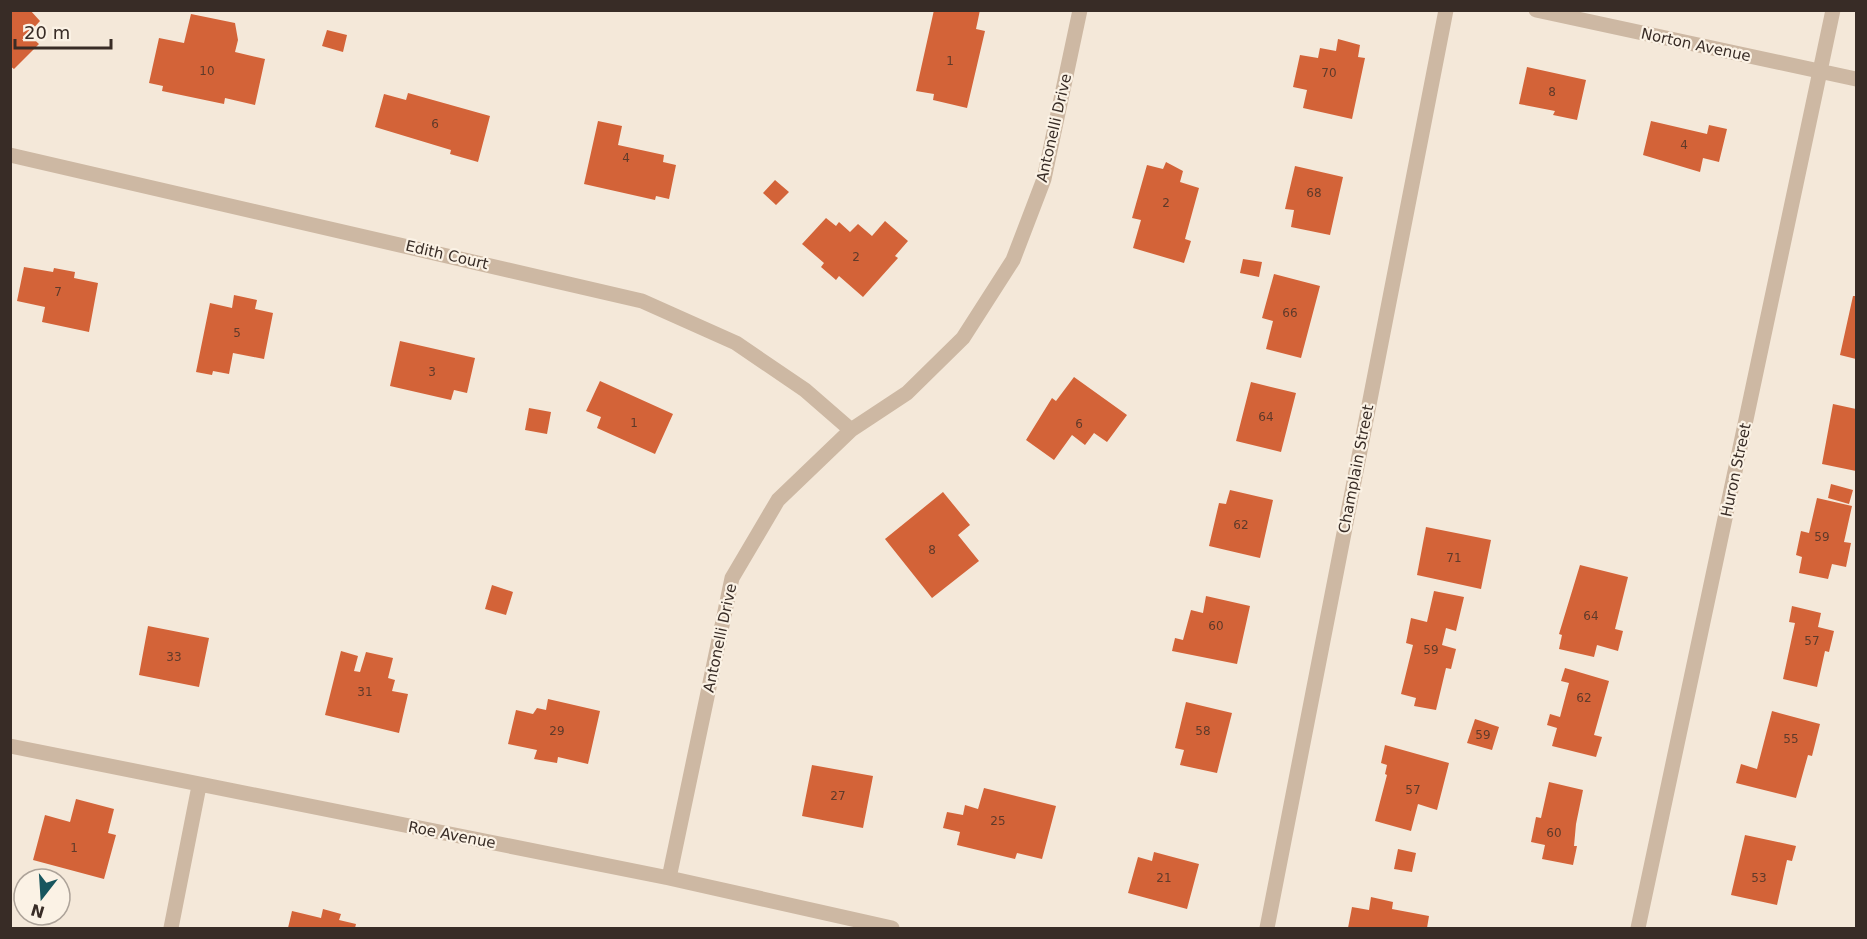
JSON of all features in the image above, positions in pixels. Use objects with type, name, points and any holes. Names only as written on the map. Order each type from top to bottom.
[{"type":"street","name":"Antonelli Drive","points":[[669,878],[732,578],[778,500],[851,430],[907,393],[963,338],[1012,260],[1044,179],[1080,10]]},
{"type":"street","name":"Champlain Street","points":[[1267,928],[1446,10]]},
{"type":"street","name":"Norton Avenue","points":[[1536,10],[1857,79]]},
{"type":"street","name":"Huron Street","points":[[1638,928],[1833,10]]},
{"type":"street","name":"Edith Court","points":[[10,155],[642,301],[736,343],[805,390],[851,430]]},
{"type":"street","name":"Roe Avenue","points":[[10,746],[199,786],[669,878],[890,928]]},
{"type":"street","points":[[171,928],[199,786]]},
{"type":"building","points":[[10,10],[30,10],[40,21],[28,34],[39,44],[14,69],[10,66]]},
{"type":"building","points":[[934,10],[980,10],[976,29],[985,31],[967,108],[933,100],[934,94],[916,91]]},
{"type":"building","points":[[191,14],[235,23],[238,40],[235,52],[265,59],[255,105],[225,98],[224,104],[162,91],[163,86],[149,83],[159,38],[184,43]]},
{"type":"building","points":[[327,30],[347,35],[343,52],[322,46]]},
{"type":"building","points":[[1338,39],[1360,45],[1358,57],[1365,58],[1352,119],[1303,108],[1307,90],[1293,87],[1300,55],[1318,58],[1320,48],[1336,51]]},
{"type":"building","points":[[1527,67],[1586,80],[1577,120],[1553,115],[1555,111],[1519,104]]},
{"type":"building","points":[[408,93],[490,116],[478,162],[450,154],[451,150],[375,127],[384,94],[406,100]]},
{"type":"building","points":[[598,121],[622,126],[618,145],[664,155],[663,162],[676,165],[669,199],[656,196],[655,200],[584,184]]},
{"type":"building","points":[[1651,121],[1707,134],[1709,125],[1727,129],[1719,162],[1703,158],[1700,172],[1643,155]]},
{"type":"building","points":[[1166,162],[1183,171],[1180,182],[1199,188],[1185,239],[1191,241],[1184,263],[1133,248],[1141,220],[1132,218],[1147,165],[1163,169]]},
{"type":"building","points":[[1295,166],[1343,177],[1330,235],[1291,227],[1294,210],[1285,209]]},
{"type":"building","points":[[775,180],[789,192],[776,205],[763,193]]},
{"type":"building","points":[[826,218],[836,226],[839,222],[850,232],[858,224],[872,236],[885,221],[908,241],[895,256],[898,258],[863,297],[839,276],[836,280],[821,267],[824,263],[802,244]]},
{"type":"building","points":[[1243,259],[1262,262],[1259,277],[1240,273]]},
{"type":"building","points":[[24,267],[53,272],[54,268],[75,272],[74,278],[98,283],[89,332],[42,322],[45,307],[17,301]]},
{"type":"building","points":[[1274,274],[1320,286],[1301,358],[1266,349],[1273,321],[1262,318]]},
{"type":"building","points":[[234,295],[257,300],[255,309],[273,313],[264,359],[233,353],[229,374],[213,371],[212,375],[196,372],[210,303],[232,308]]},
{"type":"building","points":[[1853,296],[1856,296],[1856,359],[1840,355]]},
{"type":"building","points":[[400,341],[475,358],[467,393],[454,390],[451,400],[390,386]]},
{"type":"building","points":[[1074,377],[1127,415],[1107,442],[1094,433],[1085,445],[1072,435],[1054,460],[1026,440],[1052,398],[1056,401]]},
{"type":"building","points":[[600,381],[673,414],[655,454],[597,428],[601,417],[586,411]]},
{"type":"building","points":[[1251,382],[1296,393],[1281,452],[1236,441]]},
{"type":"building","points":[[1833,404],[1856,409],[1856,471],[1822,464]]},
{"type":"building","points":[[529,408],[551,412],[547,434],[525,430]]},
{"type":"building","points":[[1831,484],[1853,490],[1849,504],[1828,498]]},
{"type":"building","points":[[1230,490],[1273,500],[1260,558],[1209,546],[1219,503],[1226,504]]},
{"type":"building","points":[[943,492],[970,525],[958,535],[979,561],[932,598],[885,539]]},
{"type":"building","points":[[1817,498],[1852,506],[1844,542],[1851,543],[1846,567],[1832,564],[1828,579],[1799,573],[1802,557],[1796,555],[1801,531],[1809,533]]},
{"type":"building","points":[[1426,527],[1491,540],[1481,589],[1417,575]]},
{"type":"building","points":[[1580,565],[1628,577],[1615,629],[1623,631],[1618,651],[1597,645],[1594,657],[1559,649],[1562,635],[1559,634]]},
{"type":"building","points":[[492,585],[513,592],[506,615],[485,609]]},
{"type":"building","points":[[1434,591],[1464,597],[1456,631],[1446,628],[1442,645],[1456,649],[1451,669],[1446,668],[1436,710],[1414,706],[1416,698],[1401,694],[1413,645],[1406,643],[1411,618],[1427,622]]},
{"type":"building","points":[[1206,596],[1250,606],[1237,664],[1172,651],[1175,638],[1183,640],[1191,610],[1203,613]]},
{"type":"building","points":[[1792,606],[1821,613],[1818,627],[1834,631],[1829,652],[1825,651],[1817,687],[1783,679],[1795,623],[1789,622]]},
{"type":"building","points":[[148,626],[209,638],[199,687],[139,675]]},
{"type":"building","points":[[341,651],[358,656],[354,671],[360,672],[366,652],[393,658],[388,678],[395,680],[392,691],[408,694],[399,733],[325,715]]},
{"type":"building","points":[[1565,668],[1609,681],[1594,735],[1602,737],[1596,757],[1552,746],[1557,728],[1547,725],[1550,714],[1560,717],[1569,683],[1561,681]]},
{"type":"building","points":[[548,699],[600,711],[588,764],[558,757],[557,763],[534,759],[537,750],[508,744],[516,710],[533,714],[537,708],[546,710]]},
{"type":"building","points":[[1186,702],[1232,713],[1217,773],[1180,765],[1184,750],[1175,748]]},
{"type":"building","points":[[1772,711],[1820,724],[1812,756],[1808,755],[1796,798],[1736,783],[1741,764],[1757,769]]},
{"type":"building","points":[[1475,719],[1499,727],[1492,750],[1467,743]]},
{"type":"building","points":[[1385,745],[1449,763],[1437,810],[1418,804],[1411,831],[1375,821],[1387,775],[1385,774],[1387,765],[1381,763]]},
{"type":"building","points":[[812,765],[873,776],[863,828],[802,816]]},
{"type":"building","points":[[1549,782],[1583,790],[1576,824],[1574,846],[1577,846],[1573,865],[1542,859],[1545,845],[1531,842],[1536,817],[1541,818]]},
{"type":"building","points":[[984,788],[1056,806],[1042,859],[1017,853],[1015,859],[957,845],[960,832],[943,828],[947,812],[963,815],[965,805],[978,809]]},
{"type":"building","points":[[76,799],[114,809],[108,833],[116,835],[104,879],[72,870],[72,867],[59,867],[33,860],[45,815],[70,822]]},
{"type":"building","points":[[1745,835],[1796,846],[1792,861],[1787,860],[1777,905],[1731,895]]},
{"type":"building","points":[[1398,849],[1416,853],[1412,872],[1394,869]]},
{"type":"building","points":[[1154,852],[1199,864],[1187,909],[1128,893],[1138,857],[1152,861]]},
{"type":"building","points":[[1371,897],[1393,902],[1392,909],[1429,916],[1427,928],[1348,928],[1352,907],[1369,910]]},
{"type":"building","points":[[323,909],[341,914],[339,920],[356,924],[355,928],[288,928],[292,911],[321,918]]}]
